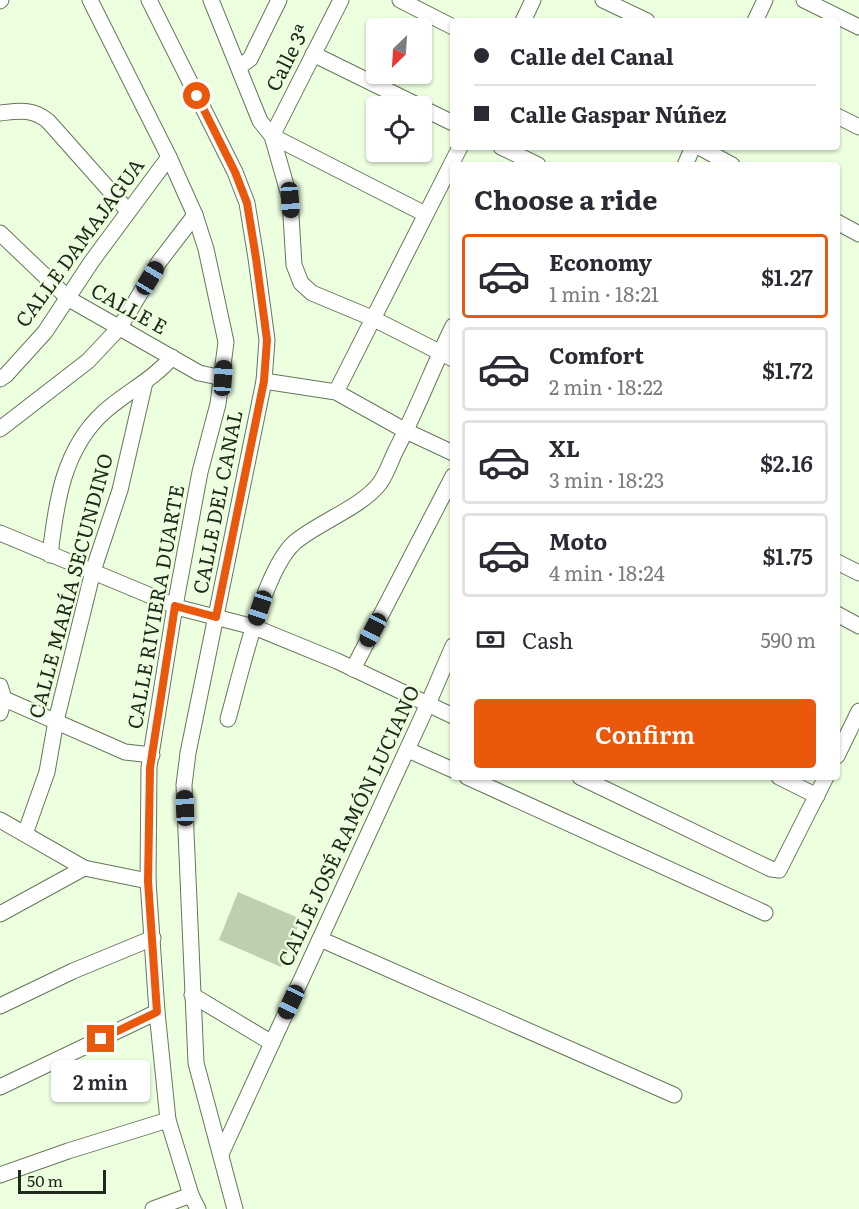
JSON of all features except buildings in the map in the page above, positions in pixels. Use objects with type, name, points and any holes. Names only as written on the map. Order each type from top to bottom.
[{"type":"street","name":"CALLE RIVIERA DUARTE","points":[[90,0],[169,157],[195,215],[206,249],[226,342],[223,378],[200,472],[150,768],[148,881],[157,1012],[168,1120],[191,1195],[198,1209]]},
{"type":"street","name":"CALLE DEL CANAL","points":[[149,0],[235,172],[247,203],[267,340],[264,381],[214,617],[185,769],[196,1063],[235,1209]]},
{"type":"street","points":[[211,0],[260,121],[272,136],[290,200],[294,266],[301,283],[312,292],[372,318],[447,356]]},
{"type":"street","points":[[239,67],[250,58],[279,0]]},
{"type":"street","name":"Calle 3ª","points":[[272,136],[341,0]]},
{"type":"street","points":[[400,0],[450,25]]},
{"type":"street","points":[[524,18],[533,0]]},
{"type":"street","points":[[603,0],[640,18]]},
{"type":"street","points":[[756,18],[765,0]]},
{"type":"street","points":[[804,0],[859,27]]},
{"type":"street","points":[[313,54],[398,96]]},
{"type":"street","points":[[0,113],[28,110],[38,113],[48,121],[128,211]]},
{"type":"street","points":[[432,113],[450,122]]},
{"type":"street","points":[[840,118],[859,127]]},
{"type":"street","points":[[272,136],[425,214]]},
{"type":"street","points":[[507,150],[530,162]]},
{"type":"street","points":[[704,150],[726,162]]},
{"type":"street","name":"CALLE DAMAJAGUA","points":[[0,379],[45,332],[92,261],[169,157]]},
{"type":"street","points":[[336,392],[450,166]]},
{"type":"street","points":[[0,429],[88,361],[120,327],[159,262],[195,215]]},
{"type":"street","points":[[840,224],[859,234]]},
{"type":"street","name":"CALLE E","points":[[0,233],[69,299],[199,373],[223,378]]},
{"type":"street","points":[[228,719],[254,627],[267,589],[280,561],[293,543],[366,497],[380,482],[447,356],[450,341]]},
{"type":"street","points":[[50,555],[56,502],[78,442],[104,412],[159,372],[172,357]]},
{"type":"street","points":[[264,381],[336,392],[450,452]]},
{"type":"street","name":"CALLE MARÍA SECUNDINO","points":[[25,834],[47,772],[56,721],[93,571],[120,490],[145,382]]},
{"type":"street","points":[[353,669],[450,482]]},
{"type":"street","points":[[0,533],[177,607],[254,627],[353,669],[450,714]]},
{"type":"street","points":[[840,564],[859,573]]},
{"type":"street","points":[[840,616],[859,626]]},
{"type":"street","name":"CALLE JOSÉ RAMÓN LUCIANO","points":[[220,1154],[408,750],[450,653]]},
{"type":"street","points":[[1,699],[125,752],[152,755]]},
{"type":"street","points":[[840,750],[859,711]]},
{"type":"street","points":[[840,720],[852,726]]},
{"type":"street","points":[[408,750],[450,769]]},
{"type":"street","points":[[475,780],[765,913]]},
{"type":"street","points":[[586,780],[771,869],[779,870],[825,780]]},
{"type":"street","points":[[785,780],[817,796]]},
{"type":"street","points":[[0,820],[84,868],[148,881]]},
{"type":"street","points":[[0,914],[84,868]]},
{"type":"street","points":[[0,1006],[73,971],[153,938]]},
{"type":"street","points":[[320,939],[674,1095]]},
{"type":"street","points":[[192,995],[272,1043]]},
{"type":"street","points":[[0,1087],[157,1012]]},
{"type":"street","points":[[0,1175],[168,1120]]},
{"type":"street","points":[[153,1209],[191,1195]]},
{"type":"green space","points":[[238,892],[301,919],[281,967],[219,940]]},
{"type":"route","points":[[101,1039],[157,1012],[148,881],[150,768],[175,606],[216,617],[264,381],[267,340],[247,203],[235,172],[197,96]]}]
